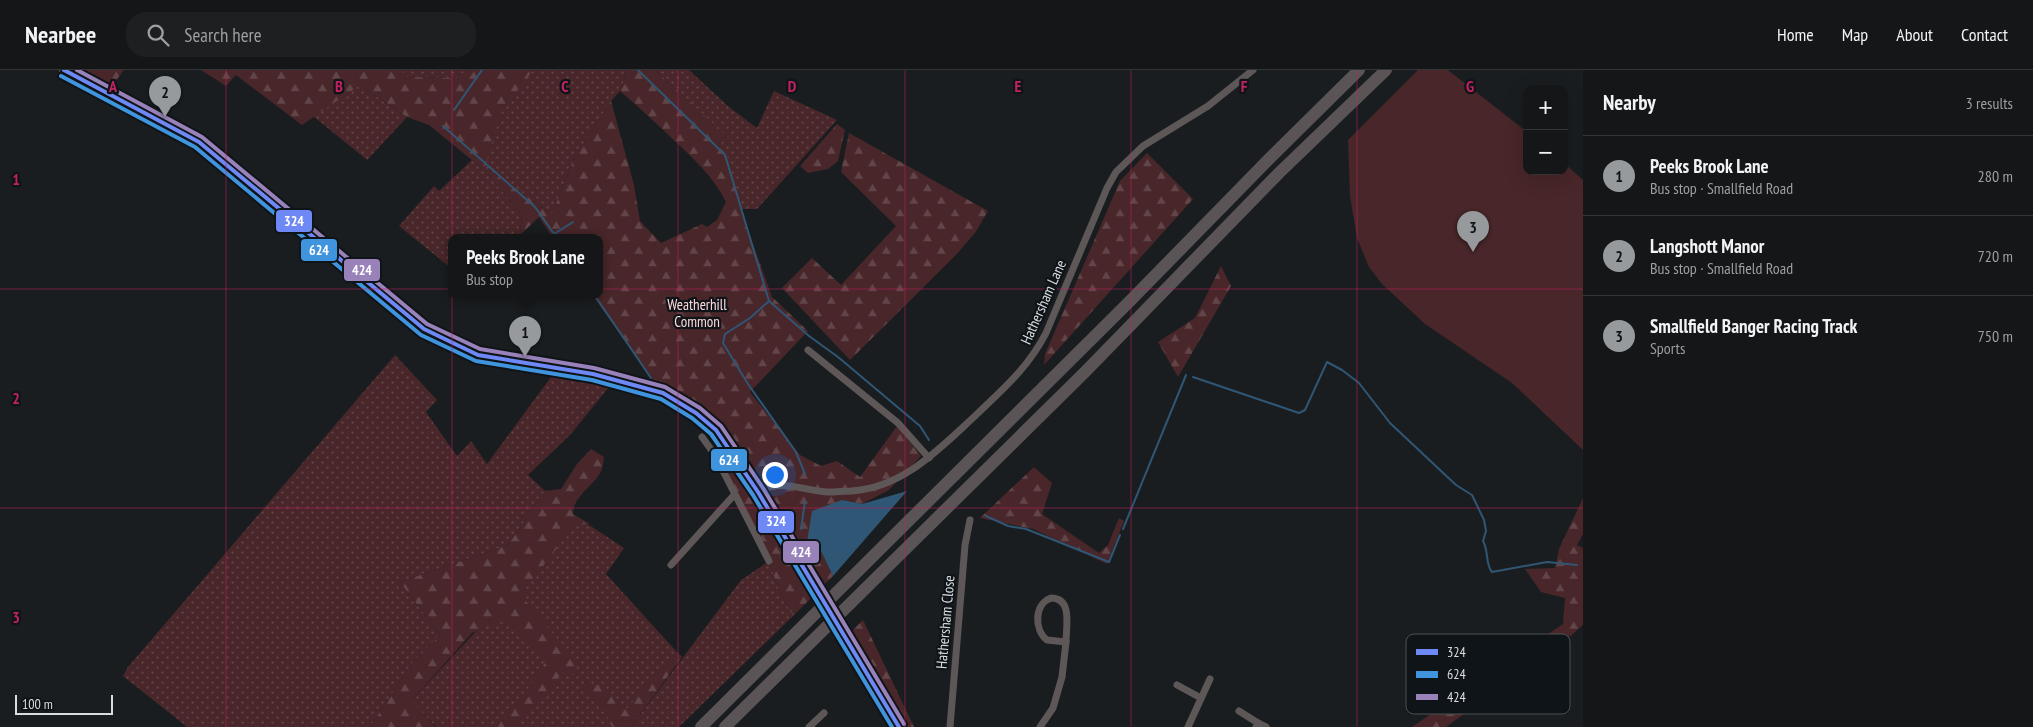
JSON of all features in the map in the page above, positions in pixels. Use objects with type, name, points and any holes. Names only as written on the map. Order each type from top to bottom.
[{"type":"highway","points":[[701,727],[1130,301],[1359,70]]},
{"type":"highway","points":[[725,727],[1085,372],[1279,173],[1386,70]]},
{"type":"street","points":[[64,70],[199,142],[424,329],[478,355],[593,374],[663,393],[696,413],[716,430],[758,492],[899,727]]},
{"type":"street","name":"Hathersham Lane","points":[[758,492],[778,486],[798,486],[827,492],[854,491],[879,486],[907,473],[929,458],[1010,382],[1027,365],[1037,351],[1107,188],[1116,172],[1143,146],[1184,119],[1208,106],[1253,70]]},
{"type":"street","points":[[808,350],[896,421],[929,458]]},
{"type":"street","points":[[702,437],[715,455],[769,561]]},
{"type":"street","points":[[715,455],[728,446]]},
{"type":"street","points":[[670,565],[734,494]]},
{"type":"street","name":"Hathersham Close","points":[[950,727],[965,545],[970,520]]},
{"type":"street","points":[[1040,727],[1056,700],[1062,677],[1066,642],[1065,604],[1056,598],[1046,600],[1040,609],[1039,632],[1047,640],[1066,642]]},
{"type":"street","points":[[1188,727],[1210,679]]},
{"type":"street","points":[[1178,685],[1200,698]]},
{"type":"street","points":[[1239,711],[1257,725],[1266,727]]},
{"type":"street","points":[[808,727],[824,713]]},
{"type":"green space","points":[[64,70],[124,70],[107,93]]},
{"type":"green space","points":[[201,70],[401,70],[405,77],[456,78],[467,70],[533,70],[502,111],[484,170],[429,125],[407,117],[360,85],[302,125],[236,75],[226,86]]},
{"type":"green space","points":[[401,70],[467,70],[457,78],[405,77]]},
{"type":"green space","points":[[477,70],[625,70],[626,76],[620,91],[611,101],[574,158],[552,214],[489,170],[484,170],[522,215],[520,234],[448,234],[448,266],[399,226],[434,186],[439,191],[472,160],[483,169],[466,79]]},
{"type":"green space","name":"Weatherhill Common","points":[[625,70],[655,70],[729,138],[717,145],[727,155],[739,205],[772,297],[808,331],[750,392],[800,455],[821,466],[837,461],[860,477],[897,426],[921,456],[889,490],[862,504],[842,500],[818,545],[833,576],[793,616],[779,590],[769,561],[725,474],[744,471],[716,430],[663,393],[595,299],[603,299],[603,234],[550,234],[539,217],[520,234],[522,215],[484,170],[489,170],[552,214],[575,156],[611,101],[634,185],[640,221],[661,243],[702,224],[707,227],[717,220],[726,202],[716,185],[698,163],[620,91],[626,76]]},
{"type":"green space","points":[[655,70],[689,70],[729,107],[757,128],[774,91],[837,120],[757,209],[741,209],[725,155],[717,145],[728,138]]},
{"type":"green space","points":[[1418,70],[1448,70],[1523,129],[1523,175],[1568,175],[1568,167],[1583,180],[1583,450],[1512,383],[1425,324],[1382,284],[1369,267],[1357,238],[1350,196],[1348,140]]},
{"type":"green space","points":[[360,85],[407,117],[367,160],[313,116]]},
{"type":"green space","points":[[837,124],[845,130],[838,161],[828,169],[808,173],[800,166]]},
{"type":"green space","points":[[849,133],[988,211],[975,233],[956,255],[850,360],[782,288],[812,258],[841,285],[896,226],[841,172]]},
{"type":"green space","points":[[1147,153],[1193,199],[1044,365],[1045,354],[1120,181]]},
{"type":"green space","points":[[1221,266],[1231,286],[1178,377],[1158,342],[1195,318]]},
{"type":"green space","points":[[395,355],[437,400],[426,412],[457,456],[471,441],[487,464],[551,377],[609,387],[570,435],[528,475],[545,491],[508,545],[400,582],[440,635],[413,662],[370,727],[187,727],[123,676],[128,667]]},
{"type":"green space","points":[[591,449],[604,457],[601,471],[576,502],[573,514],[590,524],[575,525],[524,590],[526,601],[569,653],[581,676],[565,671],[511,727],[494,727],[528,689],[545,663],[537,650],[509,624],[495,623],[472,633],[412,700],[435,727],[370,727],[413,662],[440,635],[400,582],[508,545],[545,491],[561,489],[577,464]]},
{"type":"green space","points":[[1034,467],[1052,483],[1042,514],[1099,553],[1108,545],[1119,518],[1124,521],[1107,564],[1033,529],[980,518]]},
{"type":"green space","points":[[1583,498],[1583,534],[1577,545],[1583,548],[1583,625],[1570,636],[1570,634],[1548,634],[1563,624],[1565,598],[1541,592],[1525,569],[1555,568],[1559,549]]},
{"type":"green space","points":[[580,519],[624,548],[606,574],[676,651],[616,727],[436,727],[411,701]]},
{"type":"green space","points":[[769,561],[779,590],[793,616],[679,727],[631,727],[741,580]]},
{"type":"green space","points":[[863,620],[914,727],[906,727],[851,632]]},
{"type":"green space","points":[[676,651],[682,657],[631,727],[612,727],[603,708],[583,693],[585,684],[601,685],[626,710]]},
{"type":"green space","points":[[1431,714],[1464,714],[1446,727],[1412,727]]},
{"type":"water","points":[[907,491],[833,576],[818,545],[807,542],[812,511],[842,500],[862,504]]},
{"type":"waterway","points":[[454,110],[482,70]]},
{"type":"waterway","points":[[638,70],[725,155],[769,301],[920,426],[929,440]]},
{"type":"waterway","points":[[443,126],[535,207],[554,234]]},
{"type":"waterway","points":[[554,234],[573,222]]},
{"type":"waterway","points":[[597,299],[651,378]]},
{"type":"waterway","points":[[769,301],[750,318],[725,334],[723,343],[748,384],[796,452],[805,474]]},
{"type":"waterway","points":[[1193,377],[1299,413],[1305,410],[1327,362],[1342,370],[1359,383],[1390,423],[1456,485],[1472,495],[1484,520],[1486,531],[1483,541],[1488,565],[1492,572],[1547,562],[1577,565]]},
{"type":"waterway","points":[[1123,529],[1186,375]]},
{"type":"waterway","points":[[801,529],[805,501]]},
{"type":"waterway","points":[[986,516],[1008,526],[1026,529],[1109,562],[1120,535]]},
{"type":"transit line","name":"324","points":[[64,70],[199,142],[424,329],[478,355],[593,374],[663,393],[696,413],[716,430],[758,492],[899,727]]},
{"type":"transit line","name":"424","points":[[77,70],[202,137],[427,324],[480,349],[594,368],[665,387],[700,408],[721,426],[763,488],[904,724]]},
{"type":"transit line","name":"624","points":[[61,76],[195,147],[421,335],[476,361],[592,380],[661,399],[692,418],[711,434],[753,495],[892,727]]},
{"type":"place","name":"Langshott Manor","points":[[165,117]]},
{"type":"place","name":"Smallfield Banger Racing Track","points":[[1473,252]]},
{"type":"place","name":"Peeks Brook Lane","points":[[525,357]]}]
